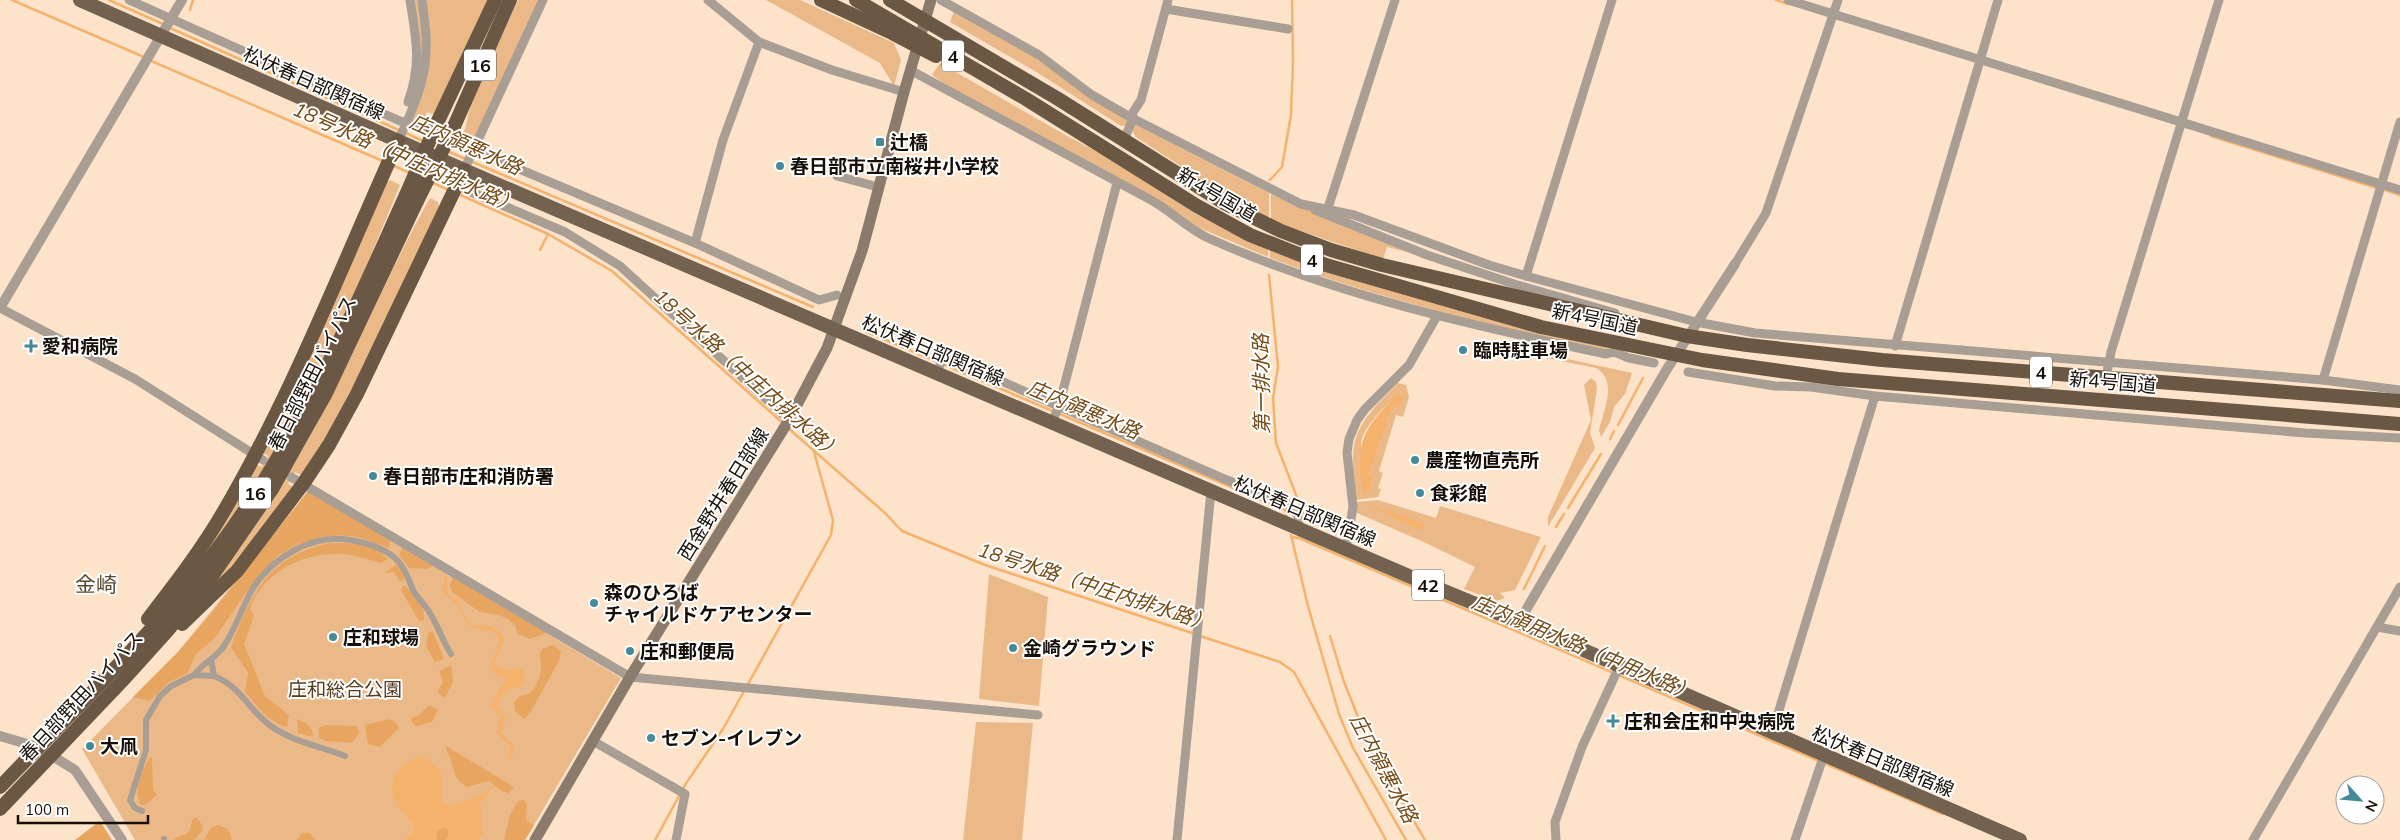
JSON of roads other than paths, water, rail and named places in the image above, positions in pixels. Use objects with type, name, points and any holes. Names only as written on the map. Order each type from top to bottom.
[{"type":"highway","name":"春日部野田バイパス","points":[[0,809],[53,755],[168,630],[212,576],[272,488],[326,393],[412,198],[438,122],[495,0]]},
{"type":"highway","name":"春日部野田バイパス","points":[[0,786],[137,645],[201,570],[261,484],[293,433],[330,364],[412,198],[452,131],[510,0]]},
{"type":"highway","points":[[820,0],[919,41]]},
{"type":"highway","name":"4","points":[[856,0],[919,41]]},
{"type":"highway","name":"新4号国道","points":[[890,0],[1124,140],[1226,204],[1281,231],[1331,250],[1430,278],[1687,336],[1844,357],[2106,371],[2398,396]]},
{"type":"highway","name":"4","points":[[904,0],[925,20]]},
{"type":"highway","name":"新4号国道","points":[[919,41],[1073,135],[1110,150],[1225,223],[1303,258],[1619,348],[1675,355],[1812,382],[2397,431]]},
{"type":"highway","name":"16","points":[[80,703],[89,687],[145,624],[190,564],[259,457],[286,393],[330,300],[399,139]]},
{"type":"highway","name":"16","points":[[168,630],[182,624],[237,571],[357,394],[465,168]]},
{"type":"main road","name":"松伏春日部関宿線","points":[[80,0],[166,27],[399,139],[465,168],[835,328],[939,366],[1056,414],[1211,491],[1519,622],[2020,840]]},
{"type":"main road","name":"西金野井春日部線","points":[[535,840],[630,678],[789,420],[811,380],[835,328],[862,252],[910,70],[931,0]]},
{"type":"street","points":[[129,0],[166,27],[695,243],[819,300],[837,295]]},
{"type":"street","points":[[182,0],[0,308],[135,379],[259,457]]},
{"type":"street","points":[[404,123],[416,66],[417,39],[410,0]]},
{"type":"street","points":[[399,139],[425,64],[426,52],[422,0]]},
{"type":"street","points":[[465,168],[543,0]]},
{"type":"street","points":[[708,0],[759,42],[832,70],[904,92]]},
{"type":"street","points":[[941,0],[1039,55],[1092,95],[1131,118],[1302,204],[1427,255],[1514,284],[1602,309],[1644,326]]},
{"type":"street","points":[[1328,208],[1395,0]]},
{"type":"street","points":[[1526,276],[1612,0]]},
{"type":"street","points":[[1788,0],[2400,190]]},
{"type":"street","points":[[1519,622],[1675,355],[1766,213],[1838,0]]},
{"type":"street","points":[[1896,346],[1979,59],[1998,0]]},
{"type":"street","points":[[2106,371],[2219,0]]},
{"type":"street","points":[[1124,140],[1131,118],[1142,100],[1167,5],[1288,30]]},
{"type":"street","points":[[695,243],[723,140],[759,42]]},
{"type":"street","points":[[910,70],[1153,201],[1206,237],[1329,285],[1438,316],[1596,352],[1619,348],[1629,358],[1654,363]]},
{"type":"street","points":[[2323,380],[2400,122]]},
{"type":"street","points":[[837,176],[878,187]]},
{"type":"street","points":[[1117,183],[1056,414],[1284,501],[1296,512],[1299,520],[1297,528]]},
{"type":"street","points":[[455,191],[565,232],[620,266],[789,420]]},
{"type":"street","points":[[1302,204],[1354,215],[1490,265],[1526,276],[1696,322],[1755,333],[1896,346],[2106,371],[2323,380],[2398,396]]},
{"type":"street","points":[[1346,549],[1353,507],[1347,453],[1349,439],[1357,420],[1365,409],[1427,344],[1438,316]]},
{"type":"street","points":[[1747,344],[1755,333]]},
{"type":"street","points":[[1688,372],[1775,386],[1812,382],[1875,396],[2305,433],[2397,431]]},
{"type":"street","points":[[1772,733],[1875,396]]},
{"type":"street","points":[[297,481],[630,678],[1038,715]]},
{"type":"street","points":[[1177,840],[1211,491]]},
{"type":"street","points":[[142,811],[135,808],[130,800],[146,750],[146,720],[160,696],[171,686],[194,675],[226,642],[254,587],[267,570],[284,556],[322,540],[343,538],[375,545],[398,560],[415,594],[429,611],[441,639],[451,654]]},
{"type":"street","points":[[2252,840],[2400,587]]},
{"type":"street","points":[[2377,627],[2400,632]]},
{"type":"street","points":[[211,659],[214,676]]},
{"type":"street","points":[[1556,840],[1555,822],[1582,747],[1619,667]]},
{"type":"street","points":[[194,675],[214,676],[236,687],[259,716],[272,727],[345,756]]},
{"type":"street","points":[[0,736],[38,747],[53,755],[80,776],[122,840]]},
{"type":"street","points":[[593,741],[684,794],[676,840]]},
{"type":"street","points":[[1795,840],[1824,756]]},
{"type":"waterway","name":"18号水路（中庄内排水路）","points":[[12,0],[144,57]]},
{"type":"waterway","name":"庄内領悪水路","points":[[109,0],[163,24]]},
{"type":"waterway","points":[[190,10],[193,0]]},
{"type":"waterway","name":"第一排水路","points":[[1270,180],[1282,167],[1291,115],[1293,61],[1292,0]]},
{"type":"waterway","points":[[1776,0],[1788,4]]},
{"type":"waterway","name":"庄内領悪水路","points":[[168,27],[401,131]]},
{"type":"waterway","name":"18号水路（中庄内排水路）","points":[[149,60],[385,162]]},
{"type":"waterway","name":"庄内領悪水路","points":[[406,133],[423,141]]},
{"type":"waterway","points":[[2211,136],[2377,188]]},
{"type":"waterway","name":"庄内領悪水路","points":[[447,151],[813,307]]},
{"type":"waterway","name":"18号水路（中庄内排水路）","points":[[392,165],[410,173]]},
{"type":"waterway","name":"18号水路（中庄内排水路）","points":[[431,182],[449,190]]},
{"type":"waterway","points":[[2382,189],[2400,195]]},
{"type":"waterway","name":"18号水路（中庄内排水路）","points":[[458,194],[548,234],[612,271],[784,424]]},
{"type":"waterway","points":[[540,250],[548,234]]},
{"type":"waterway","name":"第一排水路","points":[[1269,275],[1278,367],[1273,398],[1276,443],[1305,518]]},
{"type":"waterway","name":"庄内領悪水路","points":[[865,331],[1285,510],[1287,517]]},
{"type":"waterway","points":[[1618,425],[1643,378]]},
{"type":"waterway","name":"18号水路（中庄内排水路）","points":[[788,428],[885,513],[902,531],[985,565],[1195,634]]},
{"type":"waterway","points":[[1610,439],[1614,431]]},
{"type":"waterway","points":[[655,840],[685,785],[723,729],[831,535],[833,520],[814,452]]},
{"type":"waterway","points":[[1568,508],[1601,454]]},
{"type":"waterway","points":[[1556,527],[1564,514]]},
{"type":"waterway","name":"庄内領悪水路","points":[[1291,535],[1308,606],[1339,714],[1353,748],[1406,840]]},
{"type":"waterway","name":"庄内領用水路（中用水路）","points":[[1292,537],[1299,538],[1819,761]]},
{"type":"waterway","points":[[1524,589],[1545,546]]},
{"type":"waterway","name":"18号水路（中庄内排水路）","points":[[1200,636],[1280,662],[1294,672],[1386,840]]},
{"type":"waterway","name":"第一排水路","points":[[1330,636],[1344,682],[1369,744],[1425,840]]},
{"type":"waterway","name":"庄内領用水路（中用水路）","points":[[1824,763],[1943,814]]},
{"type":"place","name":"辻橋","points":[[880,142]]},
{"type":"place","name":"春日部市立南桜井小学校","points":[[780,166]]},
{"type":"place","name":"愛和病院","points":[[31,346]]},
{"type":"place","name":"臨時駐車場","points":[[1463,350]]},
{"type":"place","name":"農産物直売所","points":[[1415,460]]},
{"type":"place","name":"春日部市庄和消防署","points":[[373,476]]},
{"type":"place","name":"食彩館","points":[[1420,493]]},
{"type":"place","name":"森のひろば チャイルドケアセンター","points":[[594,603]]},
{"type":"place","name":"庄和球場","points":[[333,637]]},
{"type":"place","name":"金崎グラウンド","points":[[1013,648]]},
{"type":"place","name":"庄和郵便局","points":[[630,651]]},
{"type":"place","name":"庄和会庄和中央病院","points":[[1613,721]]},
{"type":"place","name":"セブン-イレブン","points":[[651,738]]},
{"type":"place","name":"大凧","points":[[90,746]]},
{"type":"district","name":"金崎","points":[[96,584]]},
{"type":"park label","name":"庄和総合公園","points":[[345,689]]}]
